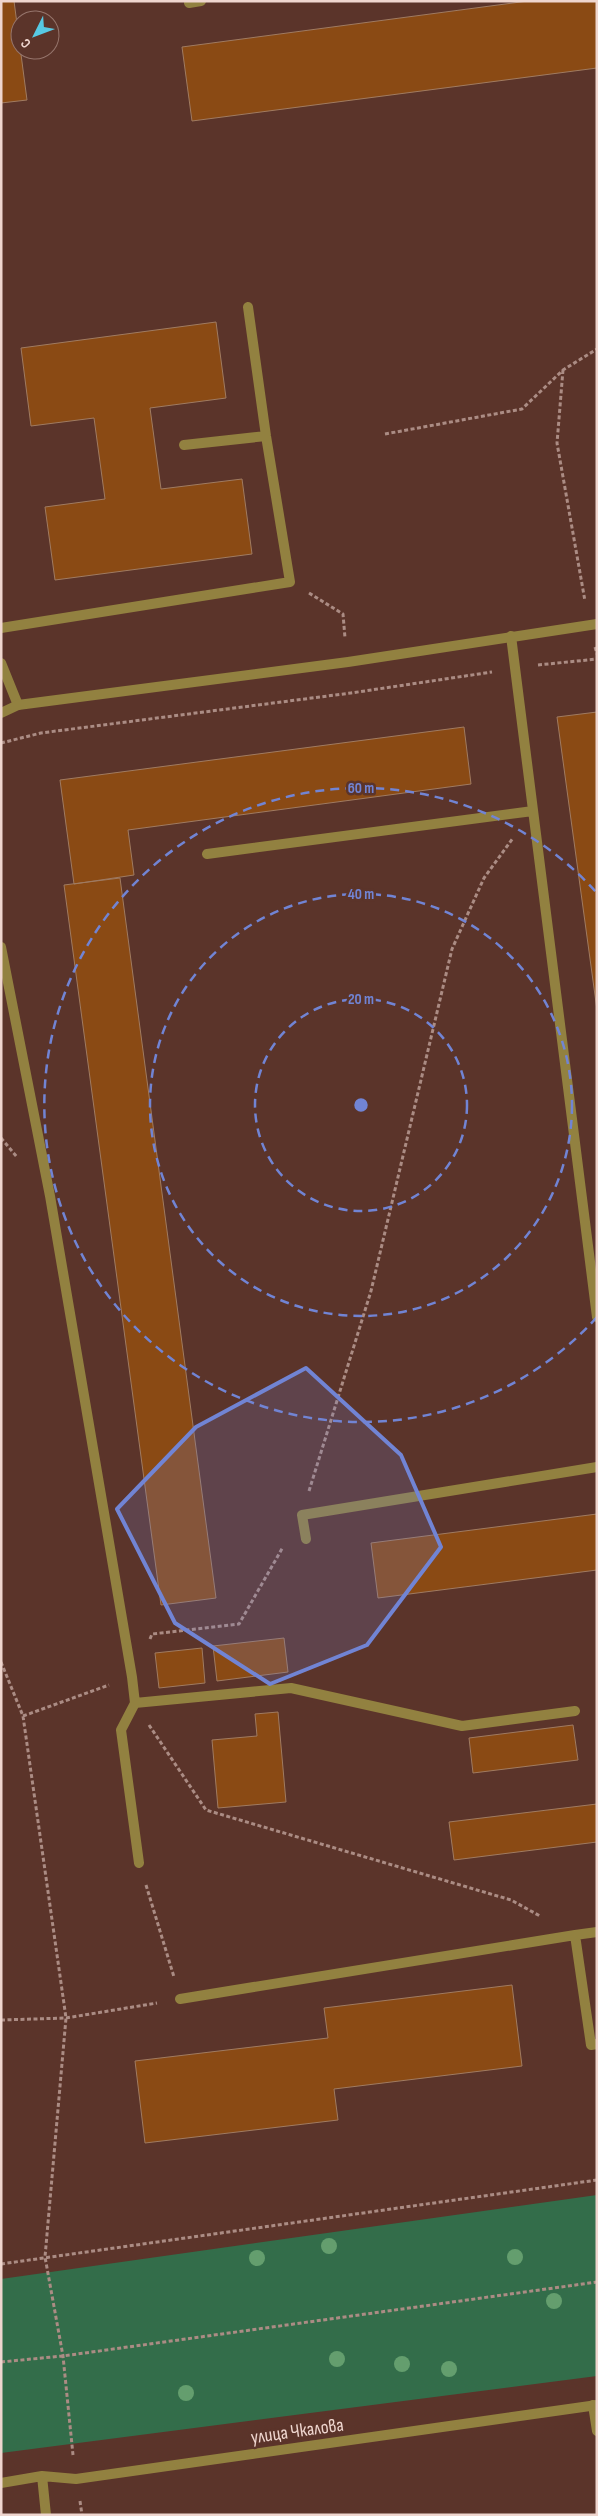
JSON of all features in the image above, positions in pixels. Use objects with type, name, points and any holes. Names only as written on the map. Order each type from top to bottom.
[{"type":"street","points":[[189,3],[200,1]]},
{"type":"street","points":[[1,628],[290,582],[266,436],[248,307]]},
{"type":"street","points":[[184,446],[266,436]]},
{"type":"street","points":[[1,713],[18,705],[348,662],[593,624]]},
{"type":"street","points":[[511,636],[597,1317]]},
{"type":"street","points":[[1,662],[18,705]]},
{"type":"street","points":[[207,854],[533,811]]},
{"type":"street","points":[[1,947],[50,1196],[132,1677],[135,1704],[121,1730],[139,1863]]},
{"type":"street","points":[[306,1539],[302,1515],[597,1467]]},
{"type":"street","points":[[135,1704],[291,1688],[462,1726],[575,1711]]},
{"type":"street","points":[[180,1999],[597,1932]]},
{"type":"street","points":[[575,1935],[591,2044],[597,2044]]},
{"type":"street","points":[[595,2405],[597,2431]]},
{"type":"street","name":"улица Чкалова","points":[[1,2483],[42,2476],[76,2479],[595,2405]]},
{"type":"street","points":[[42,2476],[46,2515]]},
{"type":"path","points":[[385,434],[522,409],[563,370],[597,349]]},
{"type":"path","points":[[563,370],[557,443],[593,624],[597,654]]},
{"type":"path","points":[[290,582],[343,614],[352,693]]},
{"type":"path","points":[[1,743],[41,733],[352,693],[515,668],[597,659]]},
{"type":"path","points":[[23,1716],[132,1677],[152,1634],[239,1624],[302,1515],[371,1291],[452,949],[484,878],[533,811]]},
{"type":"path","points":[[1,1662],[23,1716],[66,2018],[45,2257],[63,2356],[76,2479],[82,2515]]},
{"type":"path","points":[[135,1704],[206,1810],[512,1900],[575,1935]]},
{"type":"path","points":[[1,2020],[66,2018],[180,1999],[139,1863]]},
{"type":"path","points":[[1,2264],[597,2180]]},
{"type":"path","points":[[1,2362],[63,2356],[597,2282]]},
{"type":"highlighted area","points":[[306,1368],[401,1455],[441,1547],[367,1645],[270,1684],[175,1623],[117,1509],[196,1427]]},
{"type":"green space","points":[[597,2195],[597,2376],[1,2453],[1,2279]]},
{"type":"building","points":[[1,1],[14,1],[15,10],[10,10],[10,60],[22,60],[27,100],[1,103]]},
{"type":"building","points":[[528,1],[597,1],[597,68],[192,121],[182,47]]},
{"type":"building","points":[[216,322],[226,398],[150,408],[161,489],[242,479],[252,554],[55,580],[45,507],[105,499],[94,418],[31,426],[21,348]]},
{"type":"building","points":[[597,712],[597,1010],[557,717]]},
{"type":"building","points":[[464,727],[471,784],[128,830],[134,875],[74,884],[60,780]]},
{"type":"building","points":[[120,878],[216,1598],[161,1605],[64,885]]},
{"type":"building","points":[[597,1514],[597,1570],[378,1598],[371,1543]]},
{"type":"building","points":[[284,1638],[288,1672],[217,1681],[213,1646]]},
{"type":"building","points":[[202,1648],[205,1683],[159,1688],[155,1653]]},
{"type":"building","points":[[278,1712],[286,1802],[218,1808],[212,1740],[257,1736],[255,1714]]},
{"type":"building","points":[[573,1725],[578,1760],[473,1773],[469,1738]]},
{"type":"building","points":[[597,1804],[597,1842],[454,1860],[449,1822]]},
{"type":"building","points":[[512,1985],[522,2066],[334,2089],[338,2120],[145,2143],[135,2061],[328,2038],[324,2008]]}]
